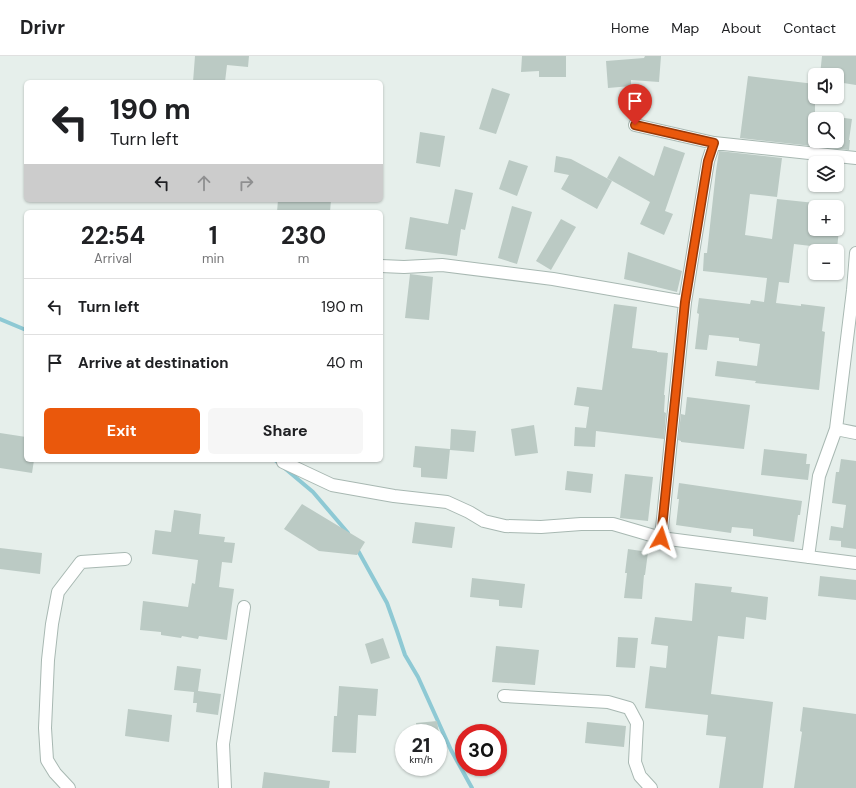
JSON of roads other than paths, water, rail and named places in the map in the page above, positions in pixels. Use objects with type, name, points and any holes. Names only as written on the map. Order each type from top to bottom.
[{"type":"street","points":[[635,125],[714,143],[856,158]]},
{"type":"street","points":[[661,538],[685,302],[708,161],[714,143]]},
{"type":"street","points":[[808,557],[819,476],[836,429],[854,290],[856,253]]},
{"type":"street","points":[[383,266],[404,267],[442,265],[553,279],[685,302]]},
{"type":"street","points":[[836,429],[856,433]]},
{"type":"street","points":[[283,462],[332,485],[394,496],[448,502],[484,521],[505,526],[541,527],[581,524],[613,524],[661,538],[856,563]]},
{"type":"street","points":[[69,788],[55,773],[48,760],[45,728],[48,660],[52,624],[58,592],[82,562],[125,559]]},
{"type":"street","points":[[225,788],[223,744],[244,607]]},
{"type":"street","points":[[504,696],[608,702],[629,708],[637,723],[635,762],[640,776],[651,788]]},
{"type":"waterway","points":[[0,319],[24,329]]},
{"type":"waterway","points":[[277,462],[313,492],[348,533]]},
{"type":"waterway","points":[[356,547],[387,603],[405,655],[418,677],[451,750],[472,788]]}]
